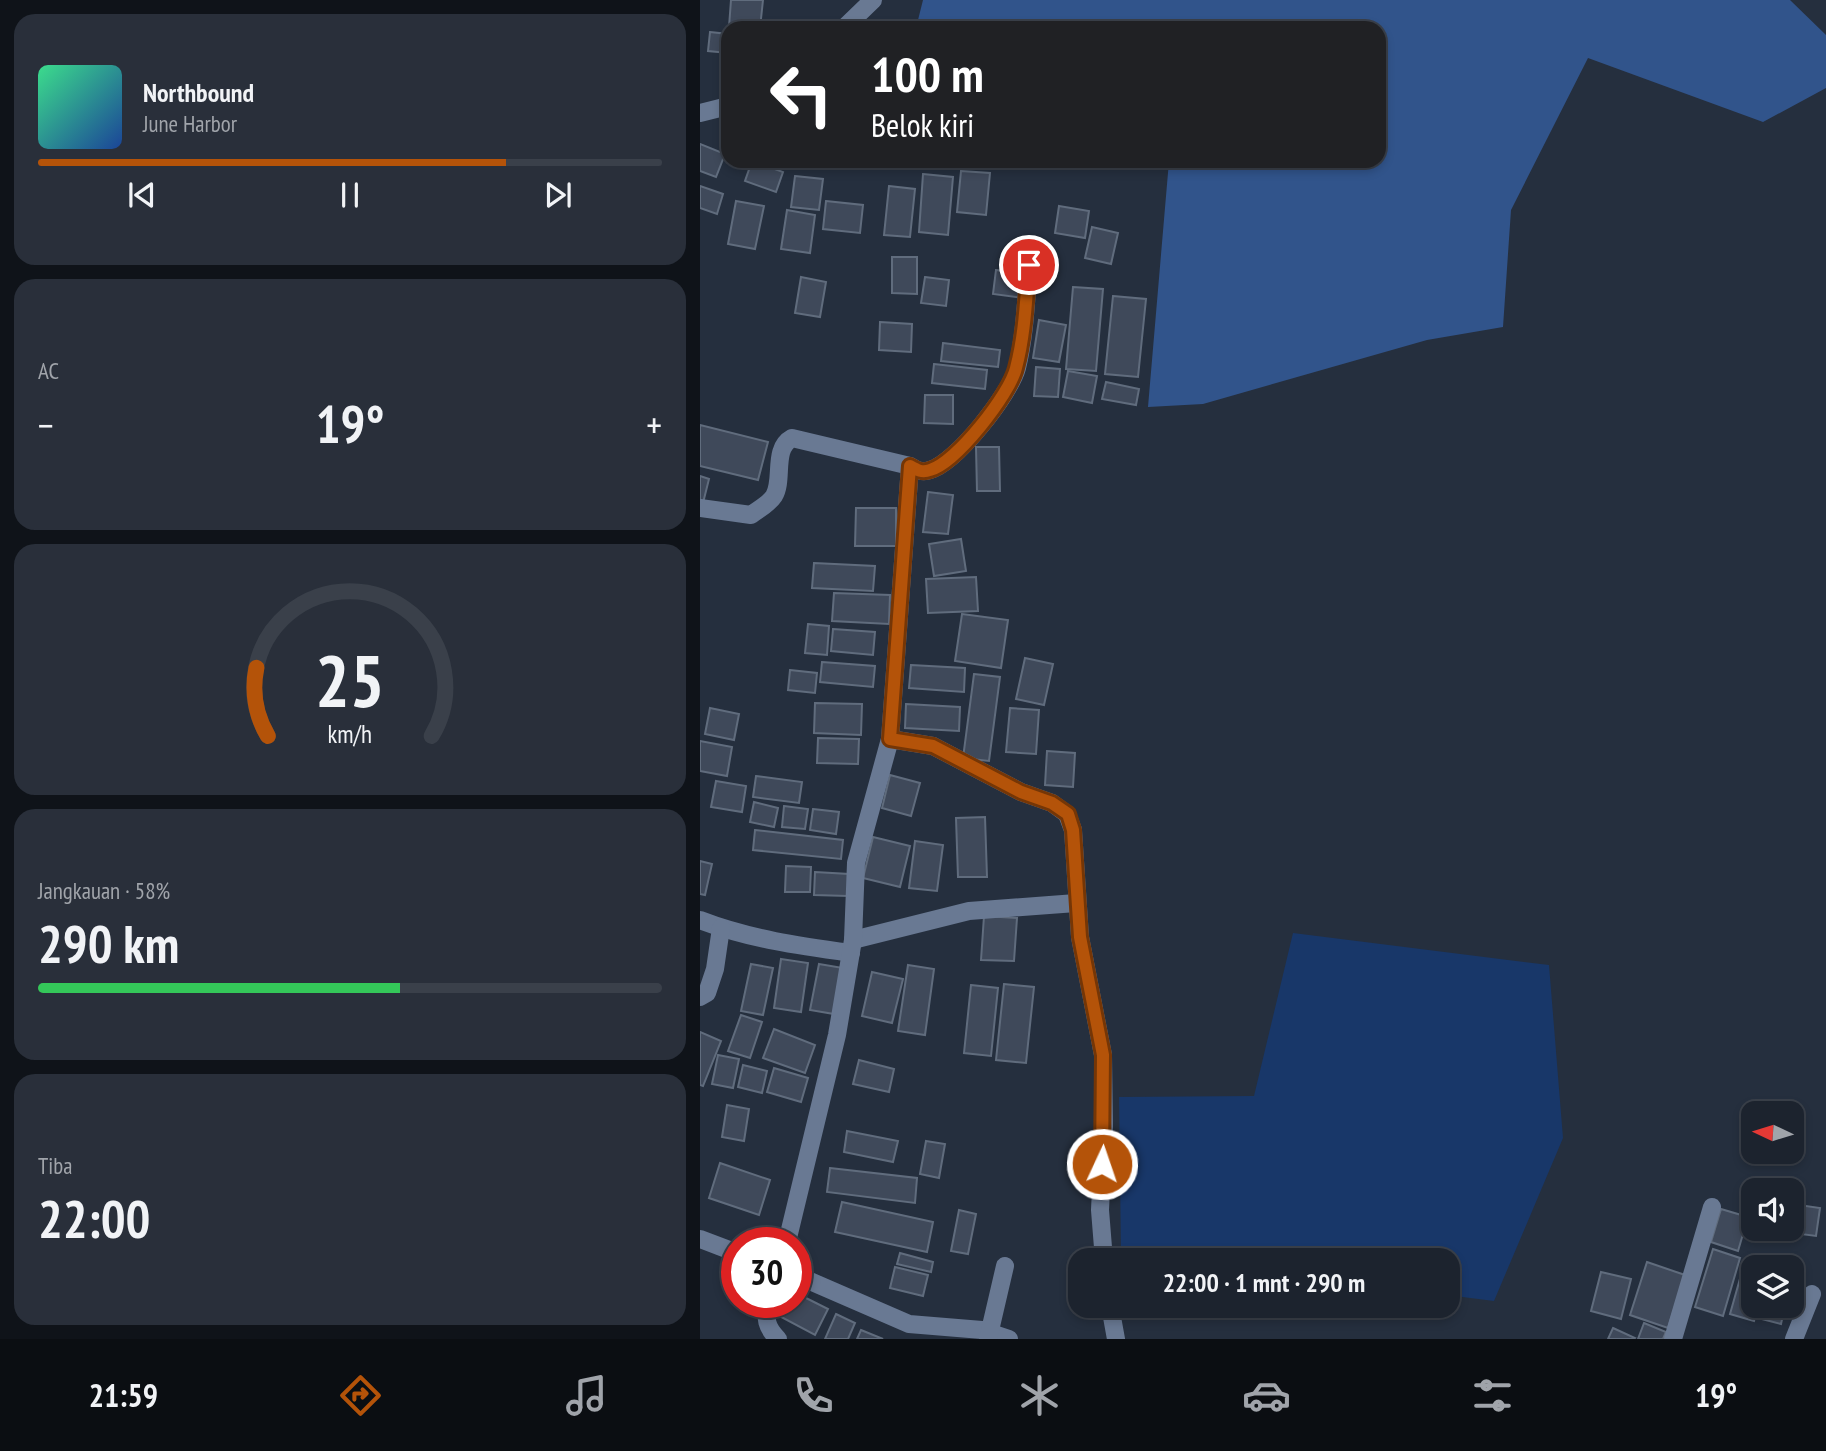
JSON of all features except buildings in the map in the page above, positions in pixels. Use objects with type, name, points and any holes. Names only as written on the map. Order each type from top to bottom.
[{"type":"street","points":[[851,21],[873,0]]},
{"type":"street","points":[[700,113],[721,108]]},
{"type":"street","points":[[700,508],[751,515],[768,503],[776,493],[781,451],[786,441],[792,438],[910,466],[922,472],[933,470],[949,458],[998,405],[1007,391],[1018,361],[1025,320],[1029,265]]},
{"type":"street","points":[[791,1227],[838,1035],[852,947],[856,863],[890,739],[910,466]]},
{"type":"street","points":[[890,739],[933,746],[1021,792],[1052,803],[1068,814],[1073,830],[1080,937],[1103,1055],[1104,1127],[1100,1210],[1103,1248]]},
{"type":"street","points":[[700,920],[721,928],[783,943],[852,947],[968,911],[1076,903]]},
{"type":"street","points":[[700,997],[707,993],[715,969],[721,928]]},
{"type":"street","points":[[1673,1339],[1712,1207]]},
{"type":"street","points":[[700,1239],[721,1246]]},
{"type":"street","points":[[989,1335],[1005,1266]]},
{"type":"street","points":[[812,1282],[909,1324],[1009,1339]]},
{"type":"street","points":[[1794,1339],[1812,1294]]},
{"type":"street","points":[[766,1318],[767,1328],[778,1339]]},
{"type":"street","points":[[1112,1318],[1116,1339]]},
{"type":"shaded area","points":[[923,0],[1790,0],[1826,35],[1826,88],[1763,122],[1588,58],[1511,210],[1503,327],[1427,340],[1203,404],[1148,407],[1168,168],[1386,168],[1386,21],[918,21]]},
{"type":"shaded area","points":[[1293,933],[1549,965],[1563,1138],[1494,1301],[1460,1297],[1460,1248],[1121,1248],[1119,1097],[1254,1096]]},
{"type":"route","points":[[1029,265],[1025,320],[1016,370],[1007,391],[998,405],[949,458],[933,470],[922,472],[910,466],[890,739],[933,746],[1021,792],[1052,803],[1068,814],[1073,830],[1080,937],[1103,1055],[1102,1164]]}]
